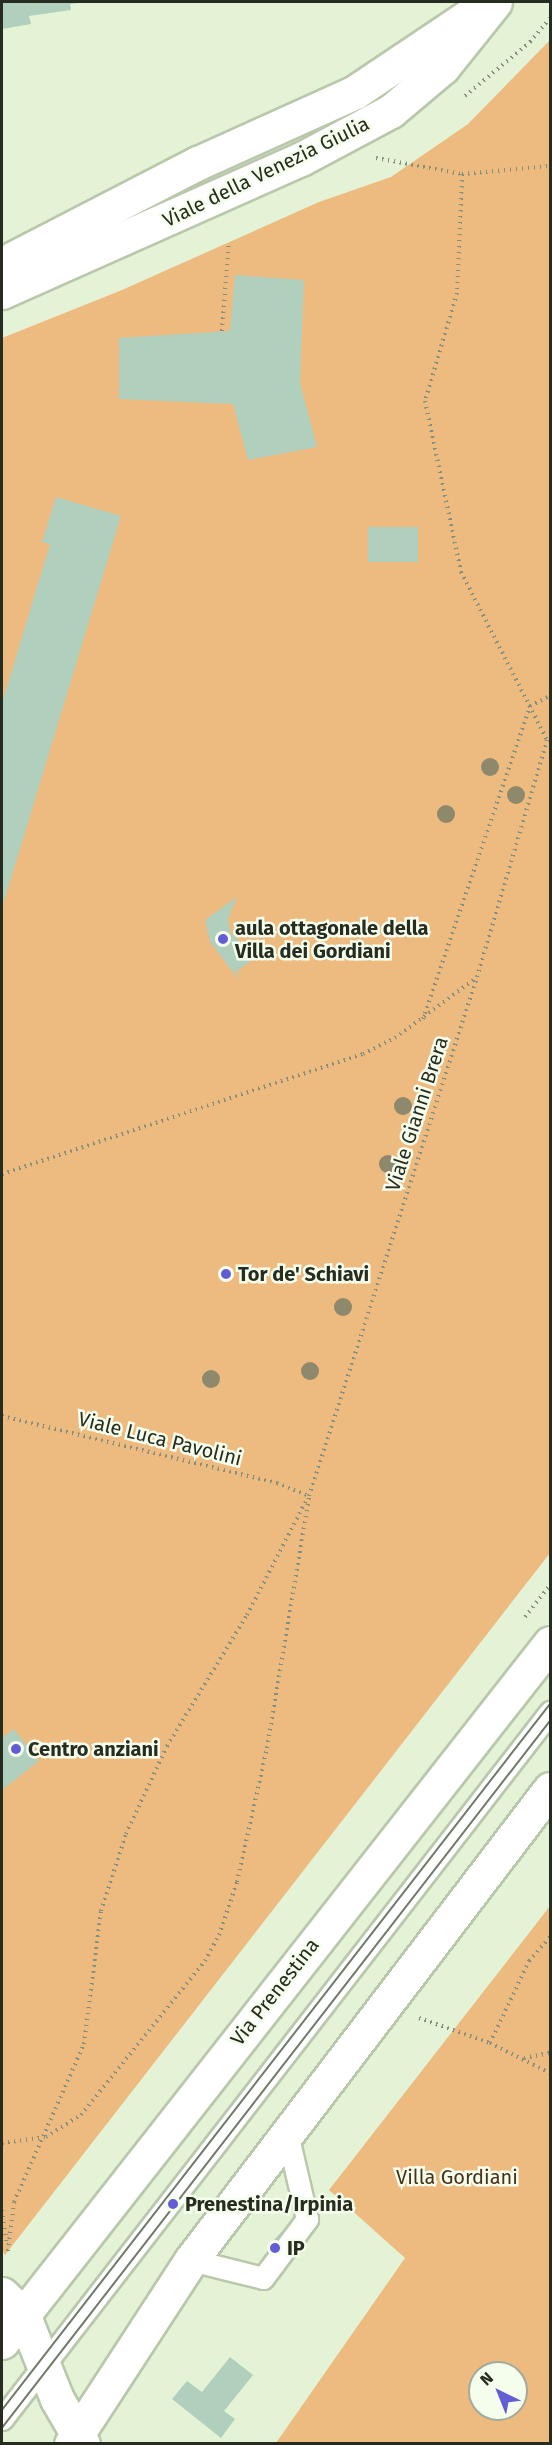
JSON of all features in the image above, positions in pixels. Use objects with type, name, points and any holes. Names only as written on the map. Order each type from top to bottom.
[{"type":"main road","name":"Viale della Venezia Giulia","points":[[2,264],[198,163],[355,92],[489,2]]},
{"type":"main road","name":"Viale della Venezia Giulia","points":[[2,292],[301,159],[391,111],[443,67],[495,2]]},
{"type":"main road","name":"Via Prenestina","points":[[2,2342],[12,2304],[550,1643]]},
{"type":"main road","points":[[77,2441],[191,2260],[550,1789]]},
{"type":"main road","points":[[12,2304],[44,2365],[77,2441]]},
{"type":"lane","points":[[2,2419],[550,1712]]},
{"type":"lane","points":[[191,2260],[263,2278],[307,2219],[287,2133]]},
{"type":"path","points":[[364,156],[462,174],[550,166]]},
{"type":"path","points":[[462,174],[457,293],[425,401],[461,572],[549,741]]},
{"type":"path","points":[[222,331],[229,241]]},
{"type":"path","points":[[423,1019],[530,706],[550,696]]},
{"type":"path","name":"Viale Gianni Brera","points":[[309,1496],[477,977],[549,741]]},
{"type":"path","points":[[2,1174],[363,1054],[423,1019],[477,977]]},
{"type":"path","name":"Viale Luca Pavolini","points":[[2,1416],[276,1483],[309,1496]]},
{"type":"path","points":[[8,2258],[14,2202],[46,2137],[84,2044],[101,1911],[126,1834],[167,1746],[247,1615],[309,1496]]},
{"type":"path","points":[[2,2143],[46,2137],[81,2115],[205,1961],[219,1935],[237,1881],[267,1748],[309,1496]]},
{"type":"path","points":[[490,2043],[529,1961],[550,1937]]},
{"type":"path","points":[[416,2017],[490,2043],[550,2073]]},
{"type":"path","points":[[524,2058],[550,2053]]},
{"type":"path","points":[[2,2210],[8,2251]]},
{"type":"green space","points":[[550,40],[550,1553],[5,2255],[2,2250],[2,338],[122,290],[319,202],[391,177],[468,124]]},
{"type":"green space","name":"Villa Gordiani","points":[[550,1906],[550,2443],[276,2443],[405,2258],[329,2190]]},
{"type":"building","points":[[2,2],[78,3],[70,4],[71,10],[29,16],[31,24],[2,29]]},
{"type":"building","points":[[235,275],[304,280],[300,383],[317,447],[248,460],[233,404],[119,399],[119,338],[230,331]]},
{"type":"building","points":[[56,497],[121,516],[2,908],[2,703],[50,544],[42,542]]},
{"type":"building","points":[[368,527],[418,527],[418,562],[368,562]]},
{"type":"building","name":"aula ottagonale della Villa dei Gordiani","points":[[237,897],[228,918],[230,932],[244,945],[268,948],[236,972],[239,980],[210,942],[205,920]]},
{"type":"building","name":"Centro anziani","points":[[14,1729],[39,1761],[2,1790],[2,1738]]},
{"type":"building","points":[[289,2224],[308,2242],[292,2259],[273,2242]]},
{"type":"building","points":[[230,2357],[253,2375],[224,2411],[235,2419],[221,2438],[172,2399],[187,2381],[202,2392]]},
{"type":"tram line","points":[[2,2410],[550,1704]]},
{"type":"tram line","points":[[2,2428],[550,1721]]},
{"type":"place","name":"aula ottagonale della Villa dei Gordiani","points":[[223,939]]},
{"type":"place","name":"Tor de' Schiavi","points":[[226,1274]]},
{"type":"place","name":"Centro anziani","points":[[16,1749]]},
{"type":"place","name":"Prenestina/Irpinia","points":[[173,2204]]},
{"type":"place","name":"IP","points":[[275,2248]]}]
